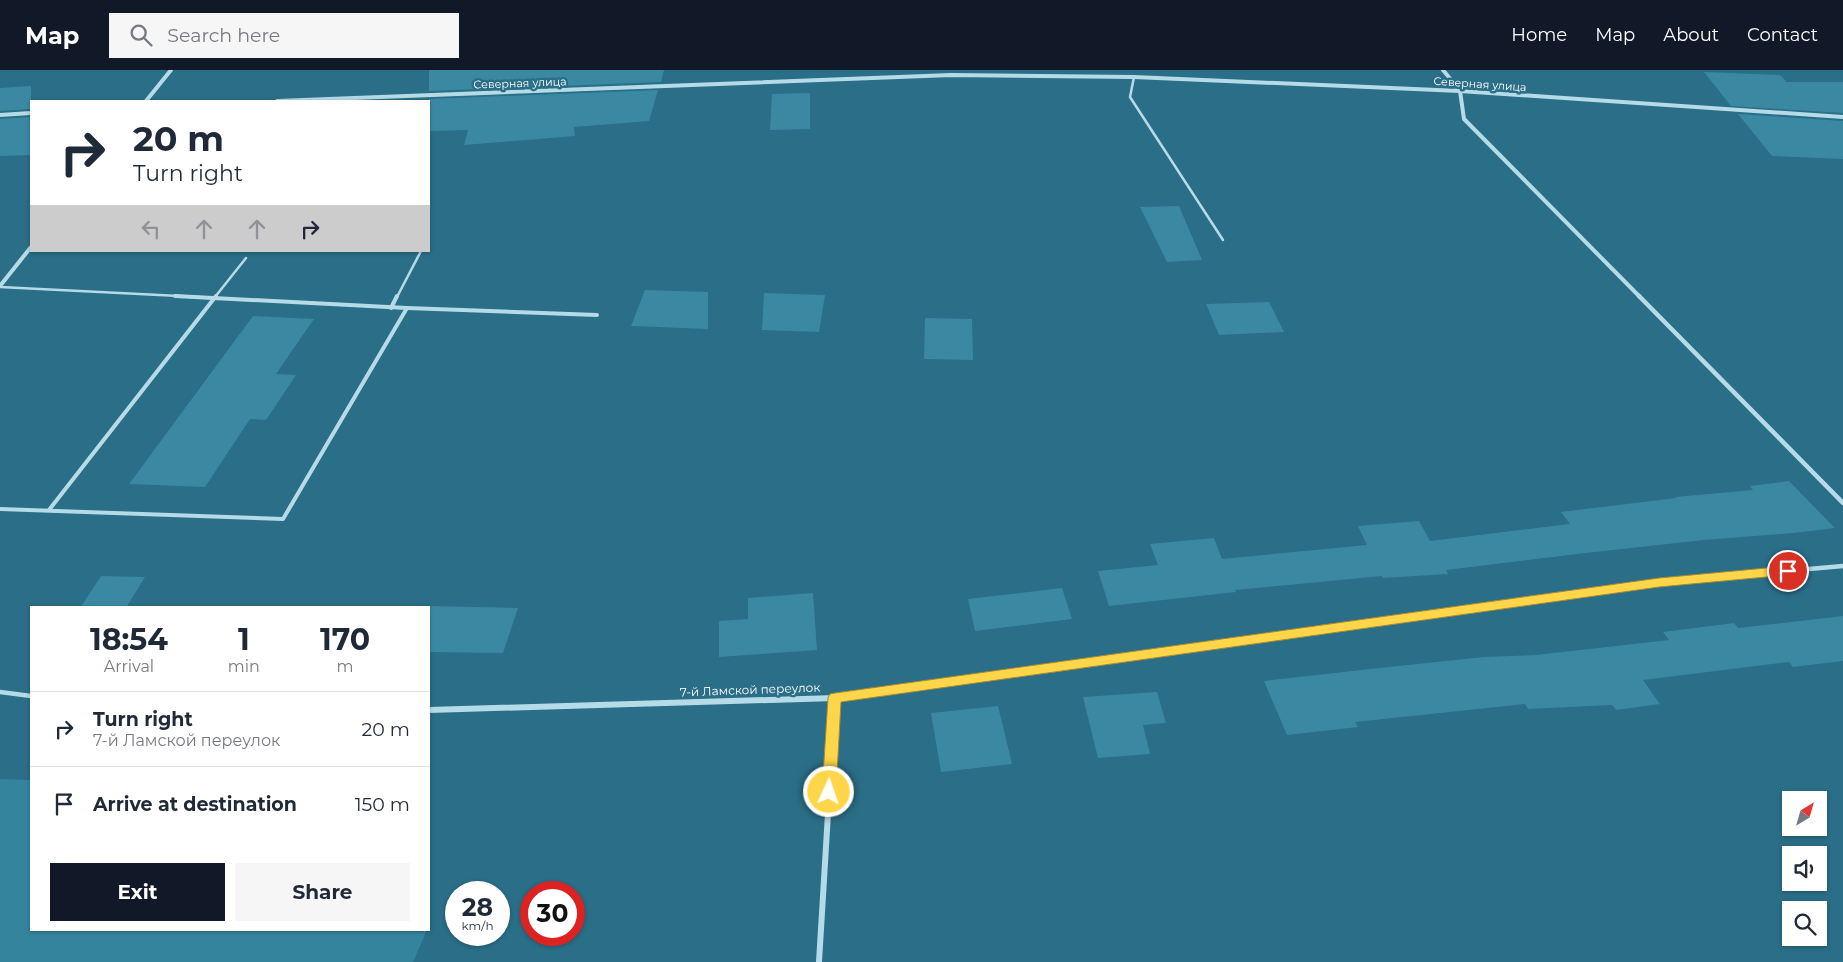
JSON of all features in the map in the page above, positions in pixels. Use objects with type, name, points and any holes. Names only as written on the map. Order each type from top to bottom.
[{"type":"street","points":[[147,100],[171,70]]},
{"type":"street","points":[[1443,70],[1460,91],[1464,118],[1843,503]]},
{"type":"street","name":"Северная улица","points":[[302,100],[950,75],[1134,76],[1460,91],[1843,117]]},
{"type":"street","points":[[0,115],[30,113]]},
{"type":"street","points":[[0,287],[30,248]]},
{"type":"street","name":"7-й Ламской переулок","points":[[430,710],[835,698],[1659,582],[1843,566]]},
{"type":"street","points":[[819,962],[835,698]]},
{"type":"lane","points":[[1134,76],[1130,97],[1222,240]]},
{"type":"lane","points":[[391,308],[420,252]]},
{"type":"lane","points":[[49,511],[246,258]]},
{"type":"lane","points":[[0,287],[391,308],[597,315]]},
{"type":"lane","points":[[0,509],[283,519],[407,308]]},
{"type":"lane","points":[[0,692],[30,696]]},
{"type":"shaded area","points":[[0,779],[30,780],[30,931],[427,931],[413,962],[0,962]]},
{"type":"building","points":[[429,70],[664,70],[661,82],[429,91]]},
{"type":"building","points":[[1704,72],[1780,75],[1787,82],[1843,82],[1843,113],[1731,106]]},
{"type":"building","points":[[31,86],[30,109],[0,111],[0,88]]},
{"type":"building","points":[[658,90],[649,121],[574,127],[575,136],[464,145],[468,130],[430,131],[429,99]]},
{"type":"building","points":[[810,93],[810,129],[770,130],[772,94]]},
{"type":"building","points":[[1738,114],[1843,121],[1843,159],[1772,156]]},
{"type":"building","points":[[30,117],[30,155],[0,156],[0,119]]},
{"type":"building","points":[[1179,206],[1202,260],[1167,262],[1140,207]]},
{"type":"building","points":[[645,290],[708,292],[708,329],[631,326]]},
{"type":"building","points":[[764,293],[825,295],[819,332],[762,330]]},
{"type":"building","points":[[1269,302],[1284,332],[1219,335],[1206,304]]},
{"type":"building","points":[[253,316],[314,319],[276,374],[296,375],[266,420],[250,419],[205,487],[129,484]]},
{"type":"building","points":[[925,318],[972,319],[973,360],[924,359]]},
{"type":"building","points":[[1789,481],[1835,528],[1577,554],[1446,570],[1448,574],[1383,578],[1382,576],[1235,590],[1236,592],[1109,606],[1098,571],[1158,565],[1150,544],[1214,538],[1222,559],[1367,545],[1358,526],[1419,521],[1430,541],[1570,524],[1561,512],[1675,497],[1753,490],[1750,486]]},
{"type":"building","points":[[101,576],[145,577],[127,606],[81,606]]},
{"type":"building","points":[[1062,588],[1072,619],[975,631],[968,599]]},
{"type":"building","points":[[813,593],[817,650],[719,657],[719,621],[748,619],[748,598]]},
{"type":"building","points":[[430,606],[518,608],[503,653],[430,652]]},
{"type":"building","points":[[1843,616],[1843,661],[1793,667],[1789,662],[1643,680],[1660,704],[1616,710],[1612,705],[1528,709],[1525,704],[1355,722],[1358,727],[1287,735],[1264,681],[1484,657],[1536,655],[1669,640],[1663,632],[1734,623],[1738,628]]},
{"type":"building","points":[[1157,692],[1166,723],[1143,725],[1150,754],[1098,758],[1083,697]]},
{"type":"building","points":[[998,706],[1012,764],[941,772],[931,713]]},
{"type":"route","points":[[829,792],[835,698],[1659,582],[1788,571]]}]
